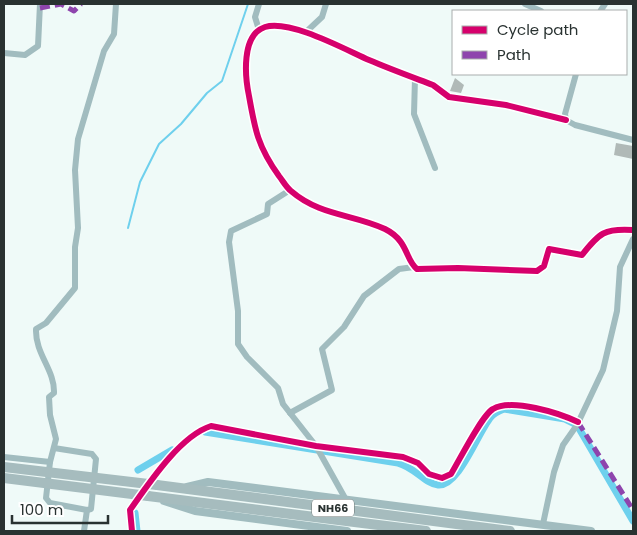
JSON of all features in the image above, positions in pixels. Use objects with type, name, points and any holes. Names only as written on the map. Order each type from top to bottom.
[{"type":"highway","name":"NH66","points":[[4,467],[184,488],[510,531]]},
{"type":"highway","name":"NH66","points":[[4,478],[426,531]]},
{"type":"street","points":[[4,53],[25,55],[38,46],[40,4]]},
{"type":"street","points":[[54,448],[92,454],[96,459],[91,509],[87,510],[50,503],[46,498],[50,462],[56,439],[49,402],[50,397],[54,394],[55,385],[53,375],[41,357],[36,329],[46,323],[75,288],[75,247],[78,228],[76,170],[78,139],[104,51],[114,34],[116,4]]},
{"type":"street","points":[[259,4],[254,17],[259,30]]},
{"type":"street","points":[[306,32],[317,24],[326,4]]},
{"type":"street","points":[[525,4],[539,10]]},
{"type":"street","points":[[414,267],[404,245],[397,237],[384,229],[323,211],[290,190],[264,154],[256,135],[248,92],[248,51],[252,39],[259,30],[271,26],[306,32],[433,85],[449,97],[506,105],[633,140]]},
{"type":"street","points":[[566,120],[576,75]]},
{"type":"street","points":[[415,78],[414,114],[435,168]]},
{"type":"street","points":[[290,190],[268,204],[266,214],[231,231],[229,242],[238,311],[238,344],[247,357],[278,388],[283,404],[316,446],[345,498]]},
{"type":"street","points":[[290,413],[332,390],[322,349],[344,327],[364,296],[399,269],[414,267],[423,270],[458,268],[537,271],[544,266],[549,249],[582,255],[598,235],[619,229],[633,230]]},
{"type":"street","points":[[543,524],[554,472],[563,445],[578,422],[602,370],[617,311],[620,267],[633,239]]},
{"type":"street","points":[[132,531],[130,510],[158,472],[198,430],[211,426],[316,446],[403,457],[418,463],[429,474],[442,478],[451,474],[492,409],[510,404],[561,414],[578,422]]},
{"type":"street","points":[[4,457],[50,462]]},
{"type":"street","points":[[184,488],[208,482],[345,498],[591,531]]},
{"type":"street","points":[[148,496],[195,511],[346,531]]},
{"type":"street","points":[[84,531],[87,510]]},
{"type":"building","points":[[455,78],[464,85],[461,93],[450,91]]},
{"type":"building","points":[[616,143],[633,146],[633,159],[614,155]]},
{"type":"waterway","points":[[128,228],[140,182],[159,144],[181,124],[207,93],[222,81],[248,4]]},
{"type":"waterway","points":[[205,432],[398,463],[429,482],[438,485],[446,483],[461,468],[486,424],[497,412],[504,409],[565,419],[577,425],[633,521]]},
{"type":"waterway","points":[[138,470],[172,450]]},
{"type":"waterway","points":[[135,513],[137,531]]},
{"type":"marked path","points":[[40,8],[61,4],[74,11],[81,4]]},
{"type":"marked path","points":[[578,422],[633,510]]},
{"type":"cycle path","points":[[566,120],[506,105],[449,97],[433,85],[318,37],[289,27],[265,27],[257,31],[248,47],[246,78],[256,129],[266,156],[286,186],[313,205],[373,224],[393,234],[403,245],[410,261],[417,269],[458,268],[537,271],[544,266],[549,249],[582,255],[598,237],[609,231],[633,230]]},
{"type":"cycle path","points":[[132,531],[130,510],[156,474],[188,440],[199,431],[211,426],[316,446],[403,457],[418,463],[429,474],[442,478],[451,474],[477,429],[493,409],[501,406],[523,406],[548,411],[578,422]]}]
